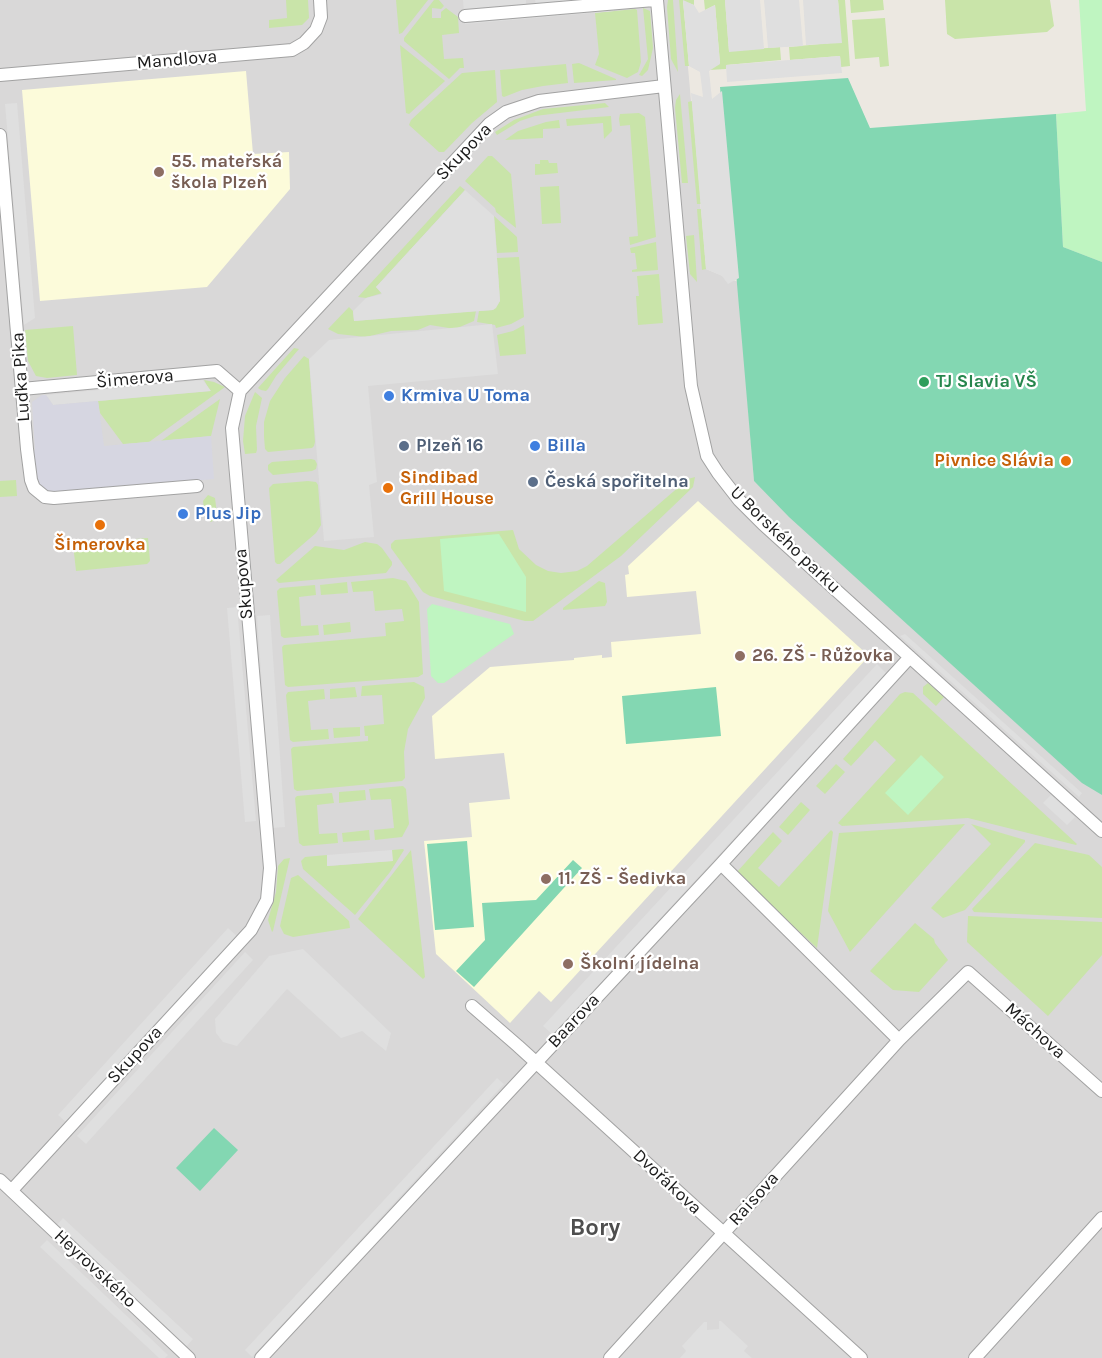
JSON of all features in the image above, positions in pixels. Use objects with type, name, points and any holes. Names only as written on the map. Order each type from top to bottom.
[{"type":"street","name":"Mandlova","points":[[0,75],[292,50],[304,44],[316,30],[321,17],[320,0]]},
{"type":"street","name":"U Borského parku","points":[[465,16],[656,0],[691,386],[707,456],[739,500],[763,524],[1102,831]]},
{"type":"street","name":"Skupova","points":[[12,1190],[251,930],[267,900],[270,868],[233,448],[232,428],[240,391],[489,124],[506,112],[540,101],[664,86]]},
{"type":"street","name":"Luďka Pika","points":[[0,135],[31,480],[39,493],[54,498],[198,486]]},
{"type":"street","name":"Šimerova","points":[[22,388],[217,371],[240,391]]},
{"type":"street","name":"Baarova","points":[[261,1358],[535,1061],[721,864],[910,657]]},
{"type":"street","points":[[721,864],[899,1040]]},
{"type":"street","name":"Raisova","points":[[610,1358],[899,1040],[968,972]]},
{"type":"street","name":"Máchova","points":[[968,972],[1102,1091]]},
{"type":"street","name":"Dvořákova","points":[[472,1006],[861,1358]]},
{"type":"street","name":"Heyrovského","points":[[0,1180],[189,1358]]},
{"type":"street","points":[[975,1358],[1102,1218]]},
{"type":"shaded area","points":[[0,0],[682,0],[706,269],[738,282],[754,481],[919,634],[1102,795],[1102,1358],[0,1358]]},
{"type":"shaded area","points":[[463,0],[526,0],[526,5],[536,5],[535,0],[613,0],[614,11],[465,24]]},
{"type":"shaded area","points":[[683,0],[694,5],[699,13],[715,5],[720,64],[709,71],[712,99],[722,91],[739,278],[728,284],[722,276],[706,269],[691,93],[703,97],[700,72],[689,66]]},
{"type":"shaded area","points":[[725,0],[760,0],[764,49],[729,52]]},
{"type":"shaded area","points":[[764,0],[799,0],[803,46],[768,48]]},
{"type":"shaded area","points":[[803,0],[838,0],[842,43],[806,45]]},
{"type":"shaded area","points":[[840,56],[842,73],[727,82],[726,65]]},
{"type":"shaded area","name":"55. mateřská škola Plzeň","points":[[246,71],[253,154],[289,152],[290,189],[207,287],[40,301],[22,90]]},
{"type":"shaded area","points":[[17,103],[35,318],[24,325],[5,104]]},
{"type":"shaded area","points":[[465,190],[494,216],[500,301],[496,308],[354,321],[353,311],[366,298],[382,294],[376,287]]},
{"type":"shaded area","points":[[492,324],[498,374],[368,386],[377,482],[369,485],[374,537],[324,541],[309,359],[329,340]]},
{"type":"shaded area","points":[[203,380],[211,391],[53,405],[46,395]]},
{"type":"shaded area","points":[[46,395],[53,405],[98,401],[104,446],[211,436],[214,479],[62,493],[49,492],[38,484],[33,451],[35,450],[32,402]]},
{"type":"shaded area","points":[[698,501],[869,656],[551,1002],[539,991],[510,1023],[436,954],[424,841],[472,837],[469,803],[510,799],[504,753],[435,759],[432,716],[490,667],[574,660],[574,658],[602,655],[602,658],[612,657],[611,642],[701,634],[696,591],[627,597],[625,575],[629,574],[628,566]]},
{"type":"shaded area","points":[[237,607],[256,821],[245,822],[227,608]]},
{"type":"shaded area","points":[[270,615],[285,827],[272,828],[257,616]]},
{"type":"shaded area","points":[[905,634],[1082,793],[1079,797],[900,636]]},
{"type":"shaded area","points":[[877,664],[886,673],[553,1035],[543,1026]]},
{"type":"shaded area","points":[[1051,795],[1075,817],[1067,825],[1043,803]]},
{"type":"shaded area","points":[[392,850],[393,861],[327,866],[327,855]]},
{"type":"shaded area","points":[[228,928],[238,937],[68,1124],[58,1115]]},
{"type":"shaded area","points":[[303,949],[391,1033],[386,1051],[362,1031],[341,1038],[287,989],[237,1046],[223,1042],[216,1033],[215,1019],[269,956]]},
{"type":"shaded area","points":[[245,952],[253,960],[86,1144],[77,1136]]},
{"type":"shaded area","points":[[497,1078],[504,1084],[252,1357],[245,1350]]},
{"type":"shaded area","points":[[63,1218],[193,1339],[186,1347],[56,1226]]},
{"type":"shaded area","points":[[47,1240],[168,1355],[165,1358],[159,1358],[40,1247]]},
{"type":"shaded area","points":[[719,1321],[748,1346],[744,1351],[752,1358],[680,1358],[686,1351],[682,1346],[704,1322],[707,1322],[707,1330],[719,1329]]},
{"type":"green space","points":[[286,0],[308,0],[309,18],[302,25],[269,28],[269,20],[287,18]]},
{"type":"green space","points":[[396,0],[428,0],[399,34]]},
{"type":"green space","points":[[434,0],[439,0],[444,6],[441,9],[432,8],[432,18],[441,18],[441,12],[446,8],[458,17],[459,33],[442,35],[444,59],[463,58],[464,68],[460,68],[449,79],[404,41]]},
{"type":"green space","points":[[668,0],[673,0],[678,72],[671,59]]},
{"type":"green space","points":[[679,0],[694,0],[694,5],[683,1],[689,66],[685,66]]},
{"type":"green space","points":[[704,0],[725,0],[729,51],[780,47],[781,60],[726,65],[726,69],[709,70],[720,63],[715,5],[705,10]]},
{"type":"green space","points":[[838,0],[845,0],[850,66],[841,67],[840,56],[790,60],[789,47],[841,42]]},
{"type":"green space","points":[[850,0],[883,0],[884,10],[851,13]]},
{"type":"green space","points":[[945,0],[1050,0],[1054,26],[1047,32],[955,39],[947,34]]},
{"type":"green space","points":[[1079,0],[1102,0],[1102,262],[1063,247],[1056,114],[1086,111]]},
{"type":"green space","points":[[643,8],[650,11],[653,48],[648,70],[642,76],[639,75],[648,59]]},
{"type":"green space","points":[[637,10],[641,62],[638,72],[627,78],[595,65],[599,54],[595,13]]},
{"type":"green space","points":[[885,18],[889,66],[880,67],[879,57],[855,59],[852,20]]},
{"type":"green space","points":[[400,45],[445,81],[409,114],[406,113]]},
{"type":"green space","points":[[579,63],[616,80],[574,83],[572,64]]},
{"type":"green space","points":[[566,64],[568,83],[522,90],[502,96],[500,70]]},
{"type":"green space","points":[[495,70],[497,102],[472,123],[444,152],[439,152],[409,125],[411,120],[462,73]]},
{"type":"green space","name":"TJ Slavia VŠ","points":[[848,78],[870,128],[1056,114],[1063,247],[1102,262],[1102,795],[1082,783],[789,517],[754,481],[720,87]]},
{"type":"green space","points":[[680,94],[688,183],[682,183],[675,108]]},
{"type":"green space","points":[[692,101],[701,204],[697,204],[688,102]]},
{"type":"green space","points":[[605,103],[609,107],[535,116],[520,121],[497,135],[495,132],[514,120],[543,109]]},
{"type":"green space","points":[[639,113],[645,117],[656,237],[630,245],[629,237],[638,236],[630,125],[620,126],[619,119],[620,114]]},
{"type":"green space","points":[[611,116],[612,131],[604,139],[603,123],[567,126],[566,119]]},
{"type":"green space","points":[[559,120],[560,128],[543,129],[543,138],[505,140],[518,131]]},
{"type":"green space","points":[[488,156],[492,156],[511,174],[516,228],[465,181]]},
{"type":"green space","points":[[540,160],[557,163],[558,173],[535,175],[535,164],[540,164]]},
{"type":"green space","points":[[460,186],[465,190],[376,287],[382,293],[366,298],[358,297]]},
{"type":"green space","points":[[559,186],[561,223],[542,224],[540,187]]},
{"type":"green space","points":[[697,209],[701,209],[706,269],[702,270]]},
{"type":"green space","points":[[494,216],[517,237],[518,252],[497,253]]},
{"type":"green space","points":[[694,235],[697,282],[690,274],[686,236]]},
{"type":"green space","points":[[656,242],[658,270],[632,272],[637,269],[635,253],[631,253],[630,248]]},
{"type":"green space","points":[[519,257],[524,317],[496,328],[495,325],[477,322],[479,311],[493,310],[500,301],[497,258]]},
{"type":"green space","points":[[659,274],[663,323],[638,325],[637,276]]},
{"type":"green space","points":[[349,307],[353,311],[354,321],[476,311],[474,321],[455,329],[430,325],[418,330],[391,331],[366,337],[338,334],[328,329]]},
{"type":"green space","points":[[524,325],[526,354],[500,356],[497,335],[513,331]]},
{"type":"green space","points":[[73,326],[77,375],[47,378],[36,376],[28,361],[25,330]]},
{"type":"green space","points":[[294,348],[299,349],[268,389],[266,391],[258,388]]},
{"type":"green space","points":[[304,356],[309,359],[314,446],[268,452],[265,449],[264,422],[270,401],[285,378]]},
{"type":"green space","points":[[204,380],[225,387],[149,442],[123,444],[100,413],[98,401],[210,391]]},
{"type":"green space","points":[[255,392],[262,398],[256,426],[257,450],[256,453],[245,454],[243,441],[245,416]]},
{"type":"green space","points":[[220,399],[211,436],[161,441]]},
{"type":"green space","points":[[311,459],[317,464],[316,469],[312,471],[273,475],[268,470],[268,465],[272,462]]},
{"type":"green space","points":[[695,477],[693,487],[621,556],[533,621],[525,621],[430,596],[423,592],[391,548],[395,540],[513,530],[519,549],[536,565],[548,571],[561,573],[577,571],[587,566],[688,479]]},
{"type":"green space","points":[[16,480],[17,496],[0,497],[0,481]]},
{"type":"green space","points":[[316,482],[318,485],[321,525],[316,533],[280,564],[277,564],[269,488],[273,484]]},
{"type":"green space","points":[[208,495],[215,498],[217,514],[216,519],[211,522],[205,517],[203,501]]},
{"type":"green space","points":[[499,534],[526,577],[526,612],[444,591],[440,539]]},
{"type":"green space","points":[[148,538],[150,561],[147,564],[76,571],[73,544]]},
{"type":"green space","points":[[365,542],[377,544],[392,562],[386,573],[279,583],[276,580],[315,546],[344,550]]},
{"type":"green space","points":[[393,578],[406,581],[419,602],[423,674],[418,677],[288,687],[285,685],[282,647],[284,645],[386,636],[385,623],[404,621],[402,609],[375,611],[373,591],[353,592],[351,582]]},
{"type":"green space","points":[[599,581],[605,583],[607,602],[605,606],[563,610],[563,608]]},
{"type":"green space","points":[[347,582],[348,593],[321,595],[320,585]]},
{"type":"green space","points":[[315,585],[316,595],[299,597],[301,626],[318,625],[319,635],[284,638],[281,636],[277,591],[280,588]]},
{"type":"green space","points":[[432,604],[510,624],[514,634],[444,683],[438,683],[431,676],[427,609]]},
{"type":"green space","points":[[350,622],[351,632],[324,635],[323,625]]},
{"type":"green space","points":[[414,682],[424,687],[425,698],[408,729],[404,752],[405,778],[402,781],[297,791],[294,789],[291,749],[293,747],[368,741],[364,726],[384,724],[382,695],[361,696],[362,686]]},
{"type":"green space","points":[[928,683],[944,697],[936,706],[923,694],[923,687]]},
{"type":"green space","points":[[355,687],[357,697],[330,699],[330,689]]},
{"type":"green space","points":[[716,687],[721,736],[626,744],[622,696]]},
{"type":"green space","points":[[324,689],[325,699],[308,701],[311,730],[328,729],[329,739],[293,742],[290,740],[286,695],[288,692]]},
{"type":"green space","points":[[913,693],[1077,844],[968,818],[842,826],[838,823],[896,760],[875,740],[851,766],[843,759],[900,694]]},
{"type":"green space","points":[[360,727],[360,736],[334,738],[333,728]]},
{"type":"green space","points":[[921,755],[944,777],[908,815],[885,793]]},
{"type":"green space","points":[[836,764],[845,772],[825,794],[816,786]]},
{"type":"green space","points":[[403,786],[406,789],[409,824],[402,837],[375,840],[374,830],[394,828],[391,799],[371,800],[369,789]]},
{"type":"green space","points":[[365,790],[366,800],[339,803],[339,792]]},
{"type":"green space","points":[[332,793],[334,803],[317,805],[319,834],[337,833],[338,843],[303,846],[299,843],[295,798]]},
{"type":"green space","points":[[801,802],[810,810],[788,835],[779,827]]},
{"type":"green space","points":[[965,824],[850,952],[828,911],[839,833]]},
{"type":"green space","points":[[971,824],[1025,840],[1025,842],[965,910],[943,918],[931,908],[991,844]]},
{"type":"green space","points":[[369,830],[370,840],[343,842],[342,833]]},
{"type":"green space","points":[[831,830],[833,832],[817,948],[736,873],[773,832],[782,841],[758,868],[779,887]]},
{"type":"green space","points":[[467,841],[474,927],[435,930],[427,844]]},
{"type":"green space","points":[[1035,843],[1089,855],[1102,867],[1102,918],[974,912],[972,909]]},
{"type":"green space","points":[[403,849],[390,872],[355,915],[303,869],[301,861],[305,857],[327,855],[328,866],[392,861],[392,850]]},
{"type":"green space","points":[[411,850],[425,977],[423,979],[358,919]]},
{"type":"green space","points":[[290,858],[272,932],[268,920],[276,892],[278,866],[284,859]]},
{"type":"green space","points":[[573,860],[582,868],[474,987],[456,971],[485,940],[482,903],[536,900]]},
{"type":"green space","points":[[298,875],[349,921],[350,928],[293,937],[284,934],[280,926],[291,878]]},
{"type":"green space","points":[[968,916],[1102,922],[1102,955],[1048,1016],[967,942]]},
{"type":"green space","points":[[915,923],[934,939],[948,960],[919,992],[893,990],[870,971]]},
{"type":"green space","points":[[214,1128],[238,1150],[200,1191],[176,1168]]},
{"type":"place","name":"55. mateřská škola Plzeň","points":[[159,172]]},
{"type":"place","name":"TJ Slavia VŠ","points":[[924,382]]},
{"type":"place","name":"Krmiva U Toma","points":[[389,396]]},
{"type":"place","name":"Plzeň 16","points":[[404,446]]},
{"type":"place","name":"Billa","points":[[535,446]]},
{"type":"place","name":"Pivnice Slávia","points":[[1066,461]]},
{"type":"place","name":"Česká spořitelna","points":[[533,482]]},
{"type":"place","name":"Sindibad Grill House","points":[[388,488]]},
{"type":"place","name":"Plus Jip","points":[[183,514]]},
{"type":"place","name":"Šimerovka","points":[[100,525]]},
{"type":"place","name":"26. ZŠ - Růžovka","points":[[740,656]]},
{"type":"place","name":"11. ZŠ - Šedivka","points":[[546,879]]},
{"type":"place","name":"Školní jídelna","points":[[568,964]]},
{"type":"district","name":"Bory","points":[[595,1228]]}]
